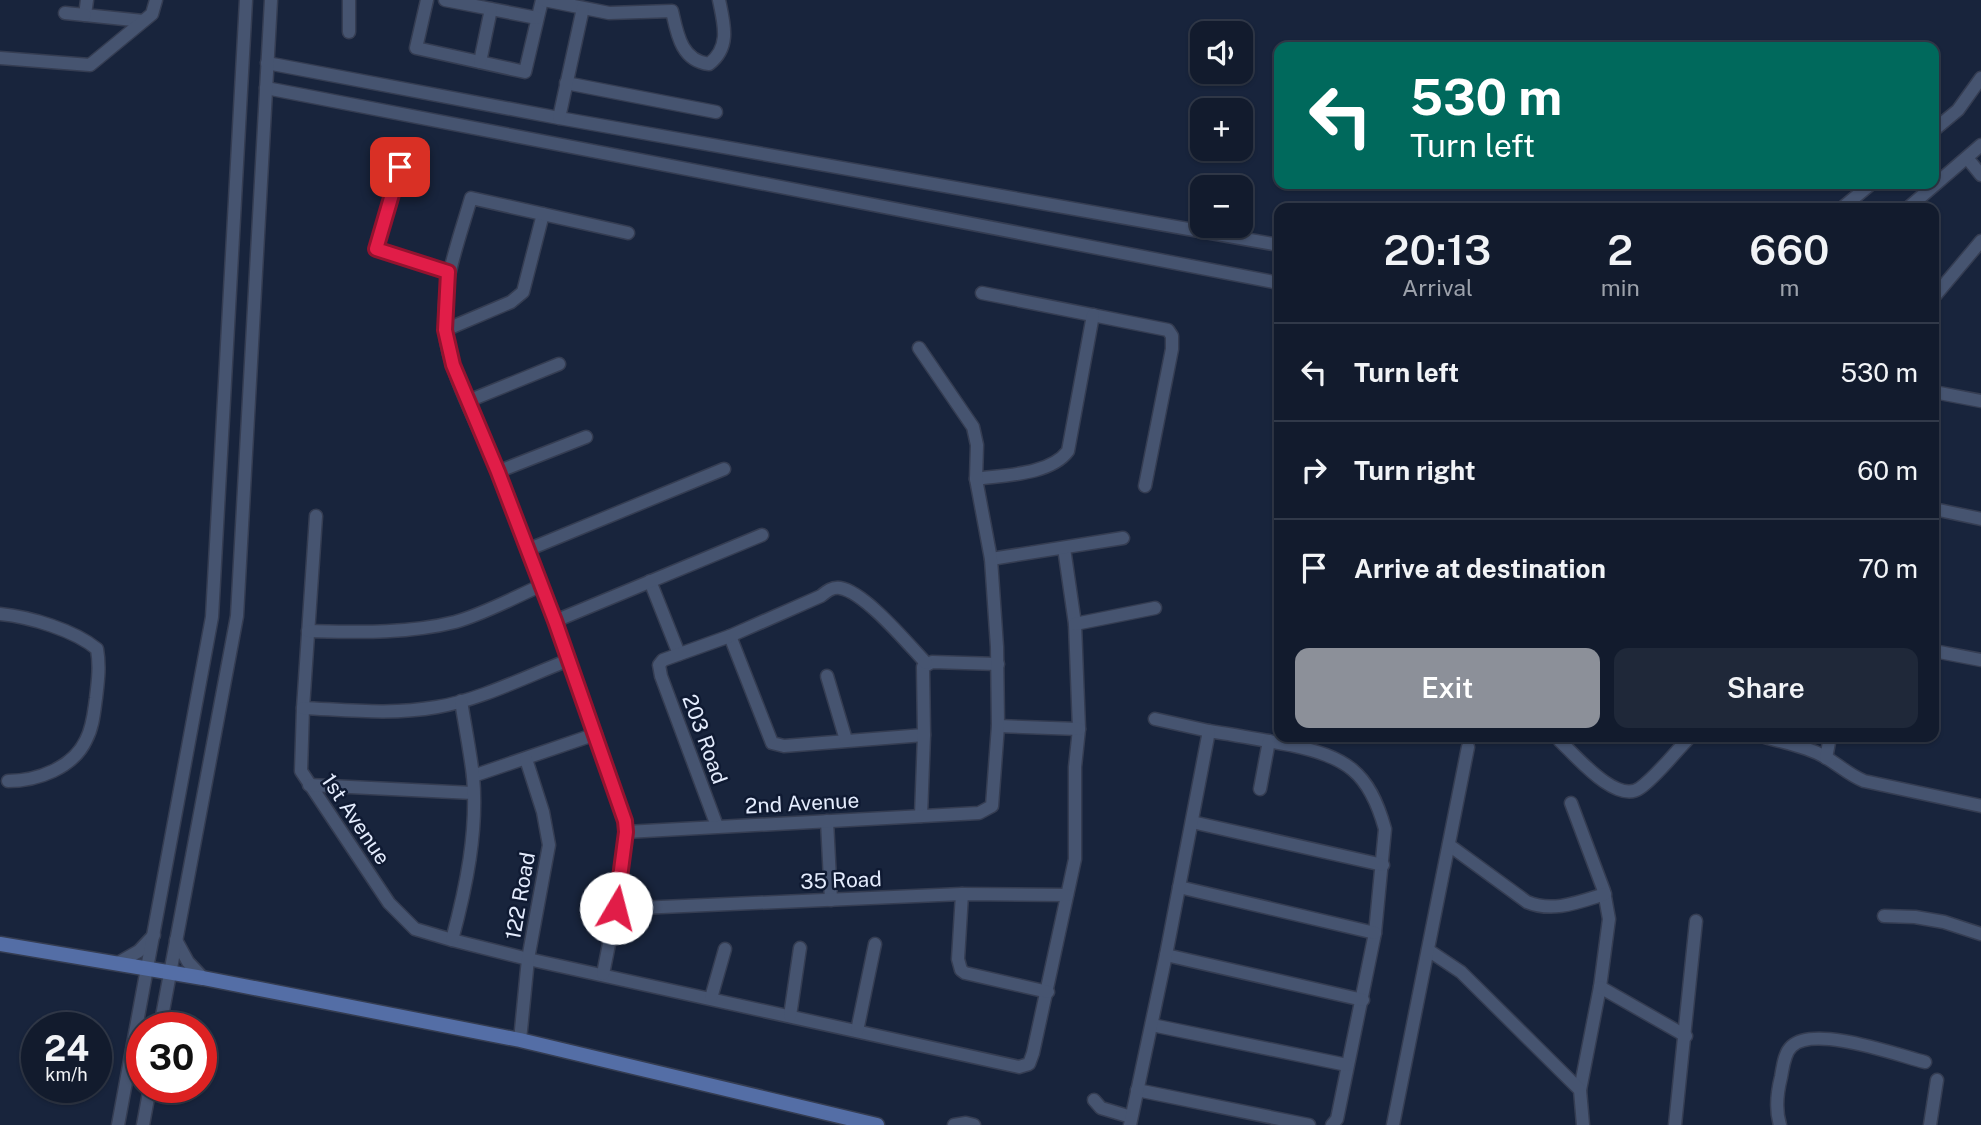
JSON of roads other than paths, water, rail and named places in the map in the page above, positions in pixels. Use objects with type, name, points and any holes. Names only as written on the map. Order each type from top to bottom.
[{"type":"main road","points":[[0,944],[203,978],[520,1040],[877,1125]]},
{"type":"street","points":[[85,15],[87,0]]},
{"type":"street","points":[[0,58],[90,65],[143,21],[154,10],[156,0]]},
{"type":"street","points":[[118,1125],[212,617],[246,0]]},
{"type":"street","points":[[163,1012],[237,617],[271,0]]},
{"type":"street","points":[[349,0],[349,32]]},
{"type":"street","points":[[426,0],[416,48],[525,72],[543,0],[608,13],[672,11],[681,47],[701,64],[709,64],[718,57],[722,46],[725,27],[719,0]]},
{"type":"street","points":[[445,0],[537,18]]},
{"type":"street","points":[[559,118],[583,8]]},
{"type":"street","points":[[480,62],[492,9]]},
{"type":"street","points":[[65,13],[143,21]]},
{"type":"street","points":[[267,63],[559,118],[1274,244]]},
{"type":"street","points":[[1939,126],[1958,110],[1981,78]]},
{"type":"street","points":[[566,83],[716,112]]},
{"type":"street","points":[[266,88],[1274,282]]},
{"type":"street","points":[[1939,183],[1981,145]]},
{"type":"street","points":[[1968,159],[1981,175]]},
{"type":"street","points":[[400,167],[376,249],[448,272]]},
{"type":"street","points":[[1848,203],[1865,189]]},
{"type":"street","points":[[1914,203],[1931,189]]},
{"type":"street","points":[[603,974],[616,908],[626,832],[625,821],[555,621],[450,356],[445,330],[448,272],[471,198],[628,233]]},
{"type":"street","points":[[445,330],[511,302],[523,292],[543,214]]},
{"type":"street","points":[[1939,291],[1981,241]]},
{"type":"street","points":[[982,293],[1161,326],[1168,330],[1172,336],[1145,486]]},
{"type":"street","points":[[976,479],[1048,467],[1068,451],[1093,315]]},
{"type":"street","points":[[919,348],[973,427],[977,445],[976,479],[991,559],[998,663],[998,726],[1080,729]]},
{"type":"street","points":[[468,401],[559,364]]},
{"type":"street","points":[[1939,393],[1981,401]]},
{"type":"street","points":[[498,472],[586,437]]},
{"type":"street","points":[[527,550],[724,469]]},
{"type":"street","points":[[1939,510],[1981,519]]},
{"type":"street","name":"1st Avenue","points":[[316,516],[301,771],[396,911],[415,929],[528,959],[1019,1067],[1031,1059],[1048,992]]},
{"type":"street","points":[[555,621],[762,535]]},
{"type":"street","points":[[991,559],[1123,538]]},
{"type":"street","points":[[962,894],[958,959],[961,970],[1048,992],[1075,859],[1075,768],[1080,729],[1075,624],[1064,548]]},
{"type":"street","points":[[650,581],[679,654],[730,635],[821,596],[831,589],[839,588],[852,592],[877,612],[926,663],[998,663]]},
{"type":"street","points":[[308,631],[376,632],[437,625],[456,621],[540,586]]},
{"type":"street","points":[[1075,624],[1155,608]]},
{"type":"street","points":[[0,614],[22,616],[86,640],[97,649],[100,666],[93,722],[86,742],[69,761],[44,775],[24,781],[8,780]]},
{"type":"street","points":[[730,635],[772,743],[784,746],[924,735]]},
{"type":"street","points":[[1939,652],[1981,660]]},
{"type":"street","name":"203 Road","points":[[679,654],[663,660],[659,665],[717,826]]},
{"type":"street","points":[[303,708],[389,713],[439,707],[569,660]]},
{"type":"street","points":[[921,816],[923,672],[926,663]]},
{"type":"street","points":[[827,676],[846,740]]},
{"type":"street","points":[[452,940],[471,848],[474,793],[461,701]]},
{"type":"street","points":[[1155,719],[1319,751],[1336,757],[1362,778],[1380,812],[1385,828],[1376,933],[1337,1119],[1332,1125]]},
{"type":"street","name":"2nd Avenue","points":[[626,832],[979,813],[992,806],[998,726]]},
{"type":"street","points":[[1094,1100],[1101,1108],[1130,1121],[1152,1025],[1209,731]]},
{"type":"street","points":[[473,776],[596,734]]},
{"type":"street","points":[[1260,789],[1269,741]]},
{"type":"street","points":[[1561,742],[1606,783],[1617,791],[1625,792],[1640,788],[1685,742]]},
{"type":"street","points":[[1784,742],[1804,747],[1826,758],[1848,775],[1864,781],[1981,806]]},
{"type":"street","points":[[1826,758],[1829,742]]},
{"type":"street","points":[[1393,1125],[1468,747]]},
{"type":"street","name":"122 Road","points":[[520,1040],[528,959],[549,845],[543,812],[526,759]]},
{"type":"street","points":[[309,785],[474,793]]},
{"type":"street","points":[[1571,803],[1605,894],[1609,919],[1600,987],[1580,1090],[1583,1125]]},
{"type":"street","points":[[827,821],[831,900]]},
{"type":"street","points":[[1192,822],[1383,865]]},
{"type":"street","points":[[1449,845],[1527,902],[1541,908],[1555,908],[1605,894]]},
{"type":"street","points":[[1179,887],[1376,933]]},
{"type":"street","name":"35 Road","points":[[616,908],[962,894],[1067,895]]},
{"type":"street","points":[[1884,916],[1944,922],[1981,934]]},
{"type":"street","points":[[1675,1125],[1696,921]]},
{"type":"street","points":[[118,963],[139,951],[154,934]]},
{"type":"street","points":[[176,940],[188,962],[203,978]]},
{"type":"street","points":[[857,1031],[875,944]]},
{"type":"street","points":[[790,1016],[800,948]]},
{"type":"street","points":[[711,998],[725,949]]},
{"type":"street","points":[[1428,950],[1461,972],[1580,1090]]},
{"type":"street","points":[[1166,955],[1363,1000]]},
{"type":"street","points":[[1600,987],[1686,1036]]},
{"type":"street","points":[[1152,1025],[1347,1065]]},
{"type":"street","points":[[1780,1125],[1777,1114],[1779,1087],[1786,1056],[1791,1046],[1801,1041],[1837,1040],[1925,1062]]},
{"type":"street","points":[[1930,1125],[1937,1080]]},
{"type":"street","points":[[1137,1090],[1309,1125]]},
{"type":"street","points":[[143,1125],[147,1103]]},
{"type":"street","points":[[954,1125],[974,1125]]}]
